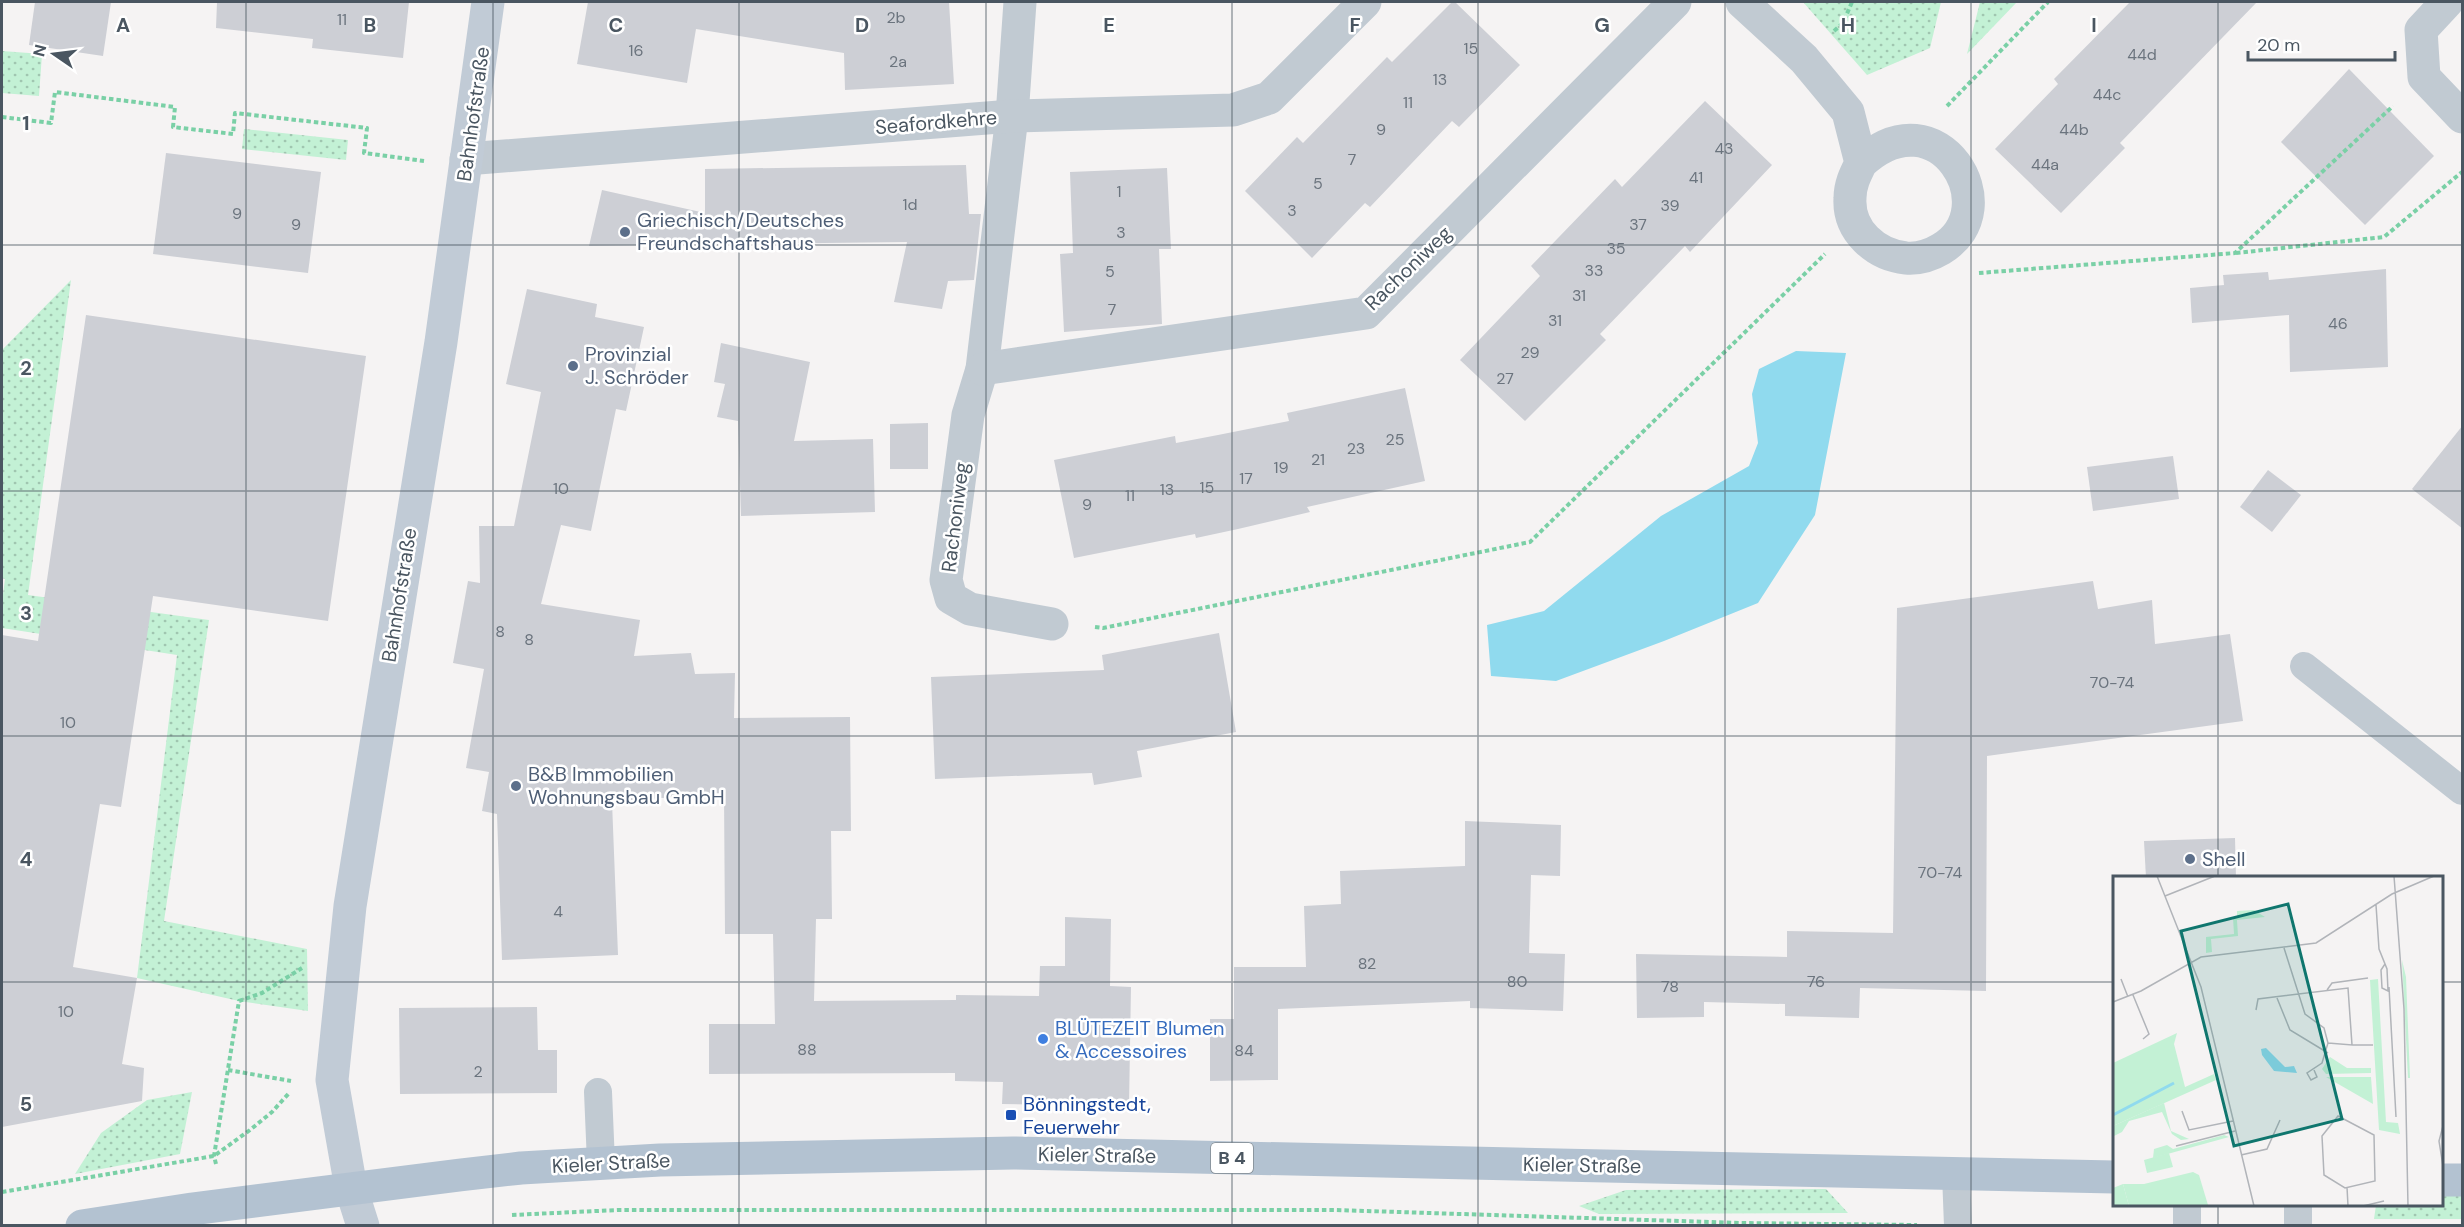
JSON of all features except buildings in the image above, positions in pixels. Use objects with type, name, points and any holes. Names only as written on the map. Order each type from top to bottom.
[{"type":"main road","name":"Bahnhofstraße","points":[[363,1226],[351,1188],[332,1080],[350,906],[441,342],[488,2]]},
{"type":"main road","name":"Kieler Straße","points":[[82,1226],[351,1188],[521,1168],[660,1160],[1013,1153],[2113,1177]]},
{"type":"main road","points":[[2443,1180],[2463,1180]]},
{"type":"street","name":"Rachoniweg","points":[[1020,2],[1012,116],[982,369],[968,416],[946,580],[951,598],[970,609],[1052,624]]},
{"type":"street","name":"Seafordkehre","points":[[466,159],[1012,116],[1233,110],[1269,98],[1365,2]]},
{"type":"street","name":"Rachoniweg","points":[[982,369],[1366,313],[1675,2]]},
{"type":"street","points":[[1742,2],[1804,59],[1848,112],[1861,164]]},
{"type":"street","points":[[2447,2],[2421,30],[2424,77],[2463,117]]},
{"type":"street","points":[[1907,140],[1925,142],[1941,149],[1955,162],[1964,177],[1968,195],[1966,213],[1959,231],[1947,245],[1931,255],[1912,259],[1893,257],[1876,249],[1862,236],[1853,219],[1849,200],[1852,181],[1861,164],[1873,152],[1889,144],[1907,140]]},
{"type":"lane","points":[[2304,666],[2463,791]]},
{"type":"lane","points":[[598,1092],[601,1164]]},
{"type":"lane","points":[[1956,1174],[1958,1226]]},
{"type":"lane","points":[[2187,1206],[2187,1226]]},
{"type":"lane","points":[[2298,1206],[2298,1226]]},
{"type":"path","points":[[1925,142],[1942,112],[2048,2]]},
{"type":"path","points":[[2235,253],[2424,77]]},
{"type":"path","points":[[2,117],[51,123],[55,92],[175,107],[173,127],[233,134],[236,113],[367,128],[364,153],[429,162]]},
{"type":"path","points":[[1947,245],[1977,273],[2235,253],[2384,237],[2463,172]]},
{"type":"path","points":[[1052,624],[1103,628],[1530,542],[1823,254],[1862,236]]},
{"type":"path","points":[[214,1156],[239,1001],[262,993],[309,964]]},
{"type":"path","points":[[228,1071],[299,1083]]},
{"type":"path","points":[[2,1192],[214,1156],[265,1118],[292,1090]]},
{"type":"path","points":[[504,1215],[642,1210],[1336,1210],[1652,1223],[1922,1226]]},
{"type":"green space","points":[[1803,2],[1941,2],[1930,48],[1867,75]]},
{"type":"green space","points":[[1980,2],[2017,2],[1967,54]]},
{"type":"green space","points":[[2,51],[42,54],[39,96],[2,93]]},
{"type":"green space","points":[[244,129],[348,140],[346,160],[242,149]]},
{"type":"green space","points":[[71,280],[28,595],[209,620],[164,921],[307,949],[308,1011],[239,1001],[137,978],[177,655],[2,628],[5,579],[2,578],[2,350]]},
{"type":"green space","points":[[192,1092],[180,1154],[75,1174],[101,1133],[147,1100]]},
{"type":"green space","points":[[1826,1189],[1848,1213],[1599,1214],[1579,1206],[1626,1190]]},
{"type":"green space","points":[[2443,1195],[2462,1195],[2462,1219],[2374,1219],[2376,1206],[2443,1206]]},
{"type":"water","points":[[1796,351],[1846,353],[1815,515],[1758,603],[1556,681],[1491,676],[1487,625],[1544,611],[1661,516],[1749,466],[1758,443],[1752,394],[1759,369]]},
{"type":"place","name":"Griechisch/Deutsches Freundschaftshaus","points":[[625,232]]},
{"type":"place","name":"Provinzial J. Schröder","points":[[573,366]]},
{"type":"place","name":"B&B Immobilien Wohnungsbau GmbH","points":[[516,786]]},
{"type":"place","name":"Shell","points":[[2190,859]]},
{"type":"place","name":"BLÜTEZEIT Blumen & Accessoires","points":[[1043,1039]]},
{"type":"place","name":"Bönningstedt, Feuerwehr","points":[[1011,1115]]}]
